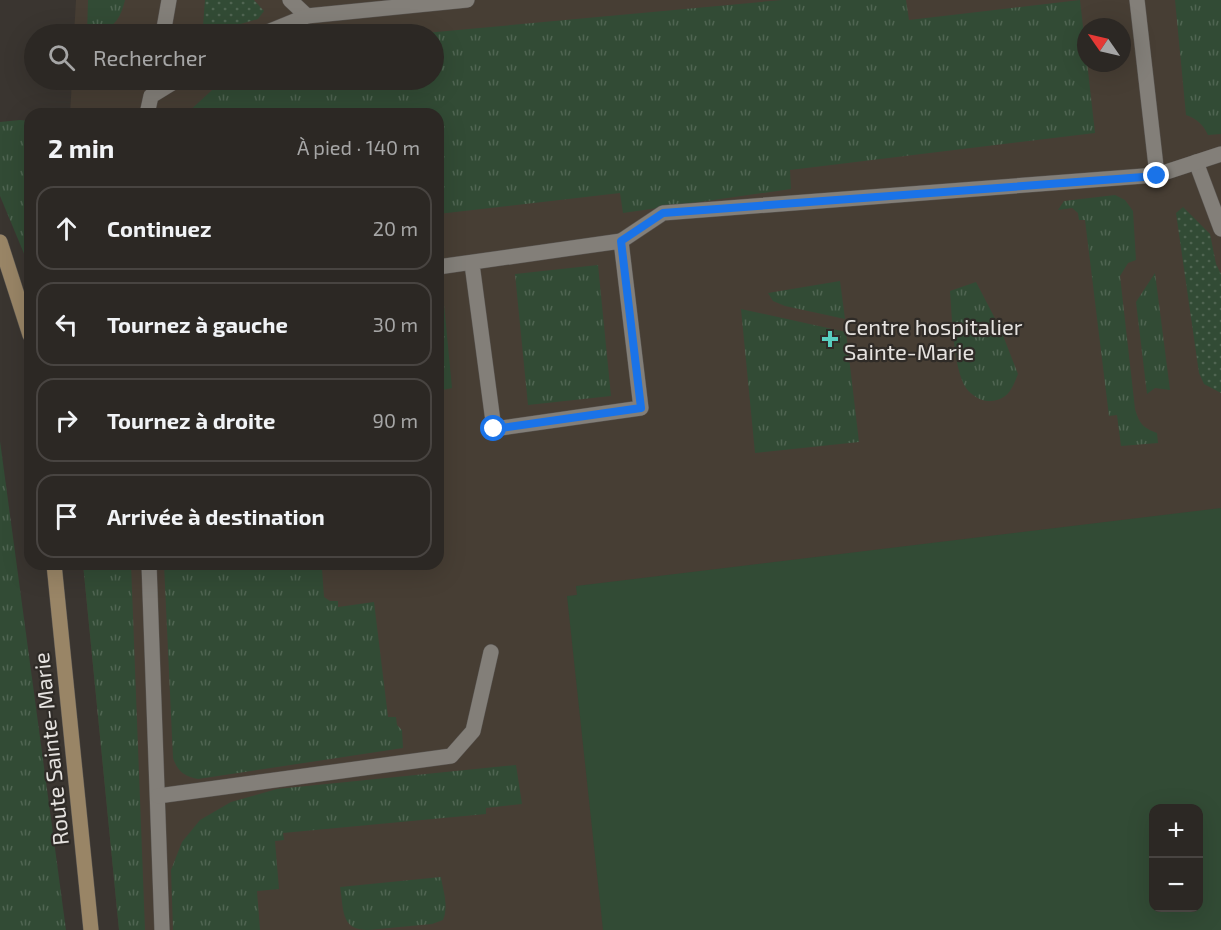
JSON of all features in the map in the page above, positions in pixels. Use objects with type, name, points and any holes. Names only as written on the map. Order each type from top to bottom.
[{"type":"street","points":[[0,242],[24,316]]},
{"type":"street","name":"Route Sainte-Marie","points":[[55,570],[91,930]]},
{"type":"lane","points":[[165,24],[169,0]]},
{"type":"lane","points":[[290,0],[307,16]]},
{"type":"lane","points":[[287,24],[307,16],[467,0]]},
{"type":"lane","points":[[1137,0],[1157,176]]},
{"type":"lane","points":[[149,108],[153,90]]},
{"type":"lane","points":[[152,96],[161,90]]},
{"type":"lane","points":[[444,266],[621,241],[663,213],[1157,176],[1221,154]]},
{"type":"lane","points":[[1196,162],[1221,229]]},
{"type":"lane","points":[[472,264],[494,429],[641,408],[621,241]]},
{"type":"lane","points":[[150,570],[162,930]]},
{"type":"lane","points":[[158,796],[451,756],[473,732],[491,652]]},
{"type":"shaded area","name":"Centre hospitalier Sainte-Marie","points":[[76,0],[1221,0],[1221,930],[119,930],[84,570],[444,570],[444,108],[70,108],[71,90],[444,90],[444,24],[75,24]]},
{"type":"green space","points":[[88,0],[125,0],[120,15],[113,24],[87,24]]},
{"type":"green space","points":[[205,0],[254,0],[264,11],[258,19],[240,24],[203,24]]},
{"type":"green space","points":[[782,0],[906,0],[909,20],[1080,0],[1082,18],[1077,18],[1077,72],[1088,72],[1095,133],[790,170],[791,189],[623,213],[620,193],[444,213],[444,108],[193,108],[212,90],[444,90],[444,31]]},
{"type":"green space","points":[[1175,0],[1221,0],[1221,134],[1208,135],[1199,122],[1186,115]]},
{"type":"green space","points":[[24,120],[24,254],[0,196],[0,122]]},
{"type":"green space","points":[[1115,195],[1125,200],[1133,211],[1136,260],[1128,263],[1120,276],[1135,409],[1142,424],[1157,433],[1158,443],[1121,446],[1117,415],[1109,416],[1085,220],[1079,220],[1078,213],[1072,208],[1058,210],[1064,201]]},
{"type":"green space","points":[[1183,207],[1210,234],[1216,264],[1221,274],[1221,393],[1204,384],[1199,373],[1176,213]]},
{"type":"green space","points":[[598,265],[611,396],[528,405],[515,274]]},
{"type":"green space","points":[[1155,273],[1170,390],[1155,388],[1147,394],[1136,302]]},
{"type":"green space","points":[[840,281],[845,319],[785,306],[773,301],[768,293]]},
{"type":"green space","points":[[976,282],[1000,328],[1018,374],[1005,396],[990,401],[977,398],[968,391],[958,368],[956,355],[950,291]]},
{"type":"green space","points":[[444,304],[452,388],[444,390]]},
{"type":"green space","points":[[741,309],[846,332],[859,442],[755,453]]},
{"type":"green space","points":[[0,441],[66,930],[0,930]]},
{"type":"green space","points":[[1221,508],[1221,930],[603,930],[567,596],[577,595],[576,586]]},
{"type":"green space","points":[[84,570],[131,570],[145,930],[119,930]]},
{"type":"green space","points":[[164,570],[322,570],[324,597],[330,601],[338,601],[338,607],[374,602],[388,717],[396,717],[397,725],[402,730],[403,748],[198,779],[182,773],[173,758]]},
{"type":"green space","points":[[516,765],[522,804],[486,808],[486,814],[283,833],[284,840],[275,841],[279,889],[257,891],[260,930],[173,930],[171,870],[182,842],[200,820],[231,802],[277,789]]},
{"type":"green space","points":[[441,877],[446,904],[443,920],[432,924],[368,930],[352,926],[345,917],[340,887]]},
{"type":"place","name":"Centre hospitalier Sainte-Marie","points":[[830,339]]},
{"type":"route","points":[[494,429],[641,408],[621,241],[663,213],[1157,176]]}]
